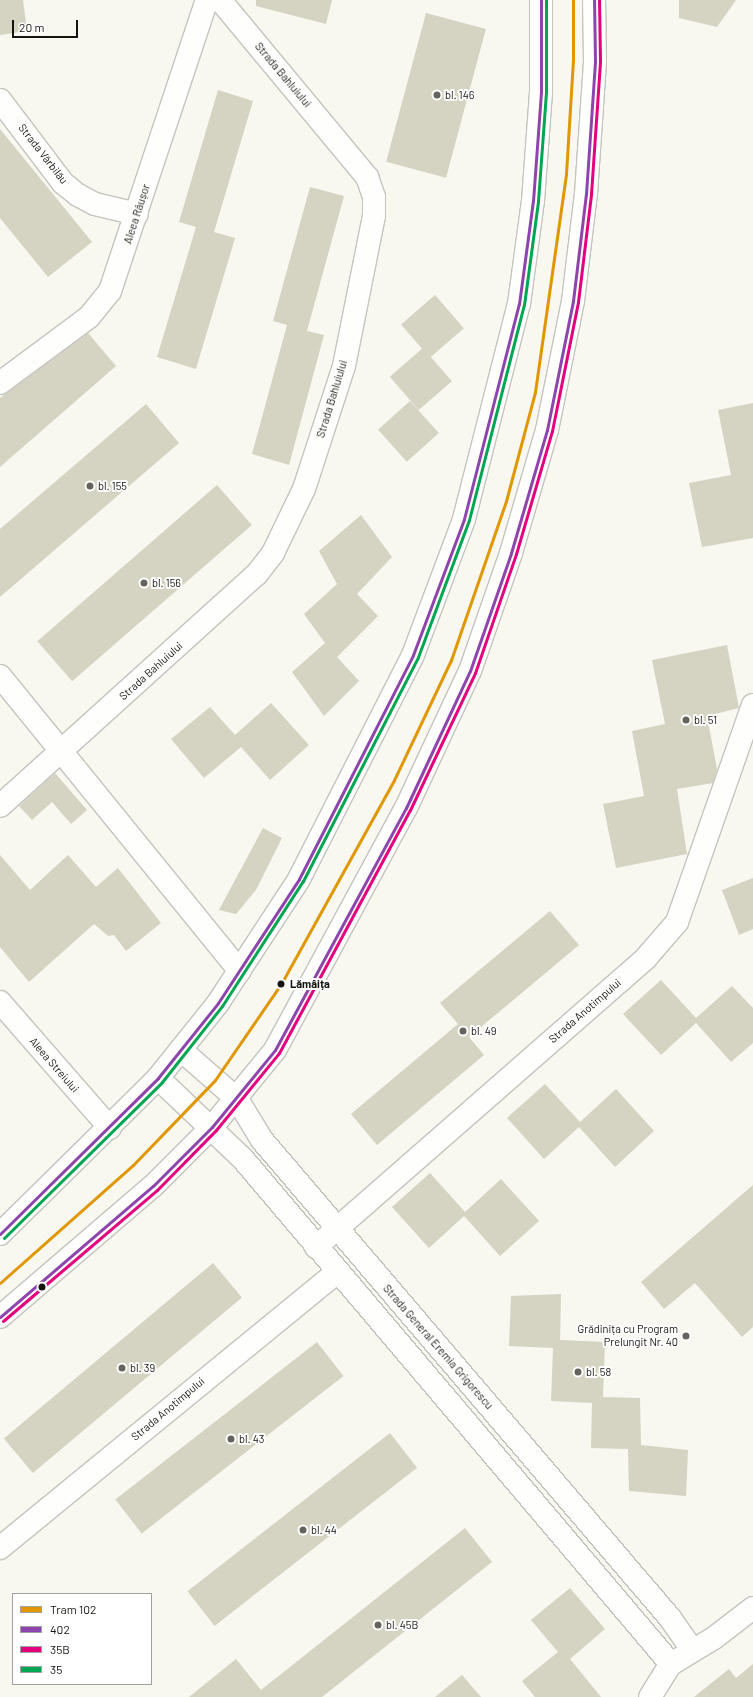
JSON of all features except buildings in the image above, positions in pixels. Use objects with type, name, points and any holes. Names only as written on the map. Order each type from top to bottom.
[{"type":"street","name":"Aleea Râușor","points":[[0,383],[89,317],[110,291],[137,214],[207,0]]},
{"type":"street","name":"Strada Bahluiului","points":[[60,753],[236,594],[273,553],[304,489],[344,366],[374,216],[374,196],[367,177],[220,0]]},
{"type":"street","points":[[0,1234],[110,1128],[158,1078],[240,972],[299,879],[357,769],[413,655],[464,519],[519,304],[535,178],[541,92],[541,0]]},
{"type":"street","points":[[0,1317],[153,1186],[212,1127],[237,1099],[275,1050],[406,808],[470,671],[511,553],[547,430],[573,301],[586,194],[596,61],[594,0]]},
{"type":"street","name":"Strada Vărbilău","points":[[0,100],[63,183],[73,191],[95,204],[137,214]]},
{"type":"street","points":[[0,676],[60,753],[240,972]]},
{"type":"street","name":"Strada Anotimpului","points":[[316,1247],[645,959],[677,922],[753,705]]},
{"type":"street","points":[[0,806],[60,753]]},
{"type":"street","name":"Aleea Streiului","points":[[0,1002],[110,1128]]},
{"type":"street","name":"Strada General Eremia Grigorescu","points":[[181,1050],[237,1099],[262,1140],[670,1618],[692,1649]]},
{"type":"street","points":[[158,1078],[212,1127],[243,1159],[337,1272],[672,1664]]},
{"type":"street","name":"Strada Anotimpului","points":[[0,1548],[337,1272]]},
{"type":"street","points":[[650,1697],[672,1664],[692,1649],[714,1638],[753,1608]]},
{"type":"tram line","name":"102","points":[[0,1283],[133,1165],[215,1080],[281,984],[394,780],[451,660],[506,501],[535,392],[566,174],[573,60],[573,0]]},
{"type":"transit line","name":"402","points":[[0,1234],[158,1078],[218,1003],[299,879],[413,655],[464,519],[519,304],[533,201],[541,92],[541,0]]},
{"type":"transit line","name":"35","points":[[4,1238],[162,1082],[222,1006],[303,881],[418,657],[469,520],[524,305],[538,201],[546,92],[546,0]]},
{"type":"transit line","name":"402","points":[[0,1317],[153,1186],[212,1127],[275,1050],[406,808],[470,671],[511,553],[547,430],[573,301],[586,194],[595,61],[594,0]]},
{"type":"transit line","name":"35B","points":[[3,1321],[157,1190],[216,1130],[279,1053],[410,810],[475,673],[516,554],[552,431],[578,302],[591,194],[600,61],[599,0]]},
{"type":"place","name":"bl. 146","points":[[437,95]]},
{"type":"place","name":"bl. 155","points":[[90,486]]},
{"type":"place","name":"bl. 156","points":[[144,583]]},
{"type":"place","name":"bl. 51","points":[[686,720]]},
{"type":"place","name":"Lămâița","points":[[281,984]]},
{"type":"place","name":"bl. 49","points":[[463,1031]]},
{"type":"place","name":"Grădinița cu Program Prelungit Nr. 40","points":[[686,1336]]},
{"type":"place","name":"bl. 39","points":[[122,1368]]},
{"type":"place","name":"bl. 58","points":[[578,1372]]},
{"type":"place","name":"bl. 43","points":[[231,1439]]},
{"type":"place","name":"bl. 44","points":[[303,1530]]},
{"type":"place","name":"bl. 45B","points":[[378,1625]]}]
